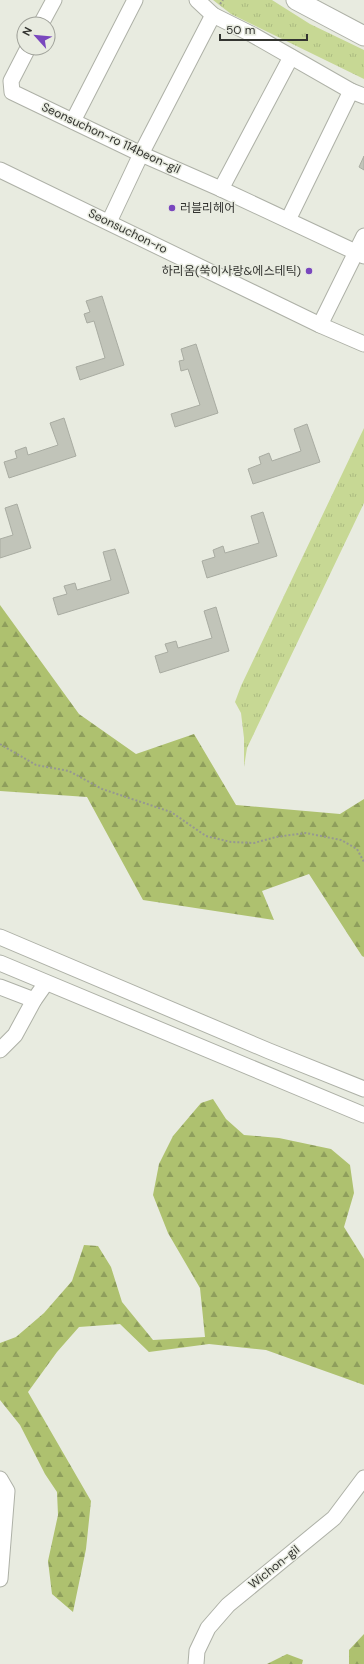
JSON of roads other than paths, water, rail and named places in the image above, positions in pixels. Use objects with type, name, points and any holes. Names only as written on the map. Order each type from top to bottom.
[{"type":"main road","points":[[296,0],[364,36]]},
{"type":"main road","points":[[322,0],[364,23]]},
{"type":"street","points":[[45,16],[54,0]]},
{"type":"street","points":[[73,121],[135,0]]},
{"type":"street","points":[[197,0],[213,15],[253,35],[358,93],[288,220]]},
{"type":"street","points":[[109,222],[141,154],[213,15]]},
{"type":"street","name":"Seonsuchon-ro 114beon-gil","points":[[24,56],[11,81],[12,92],[141,154],[221,189],[360,255]]},
{"type":"street","points":[[221,189],[291,57]]},
{"type":"street","name":"Seonsuchon-ro","points":[[0,170],[320,325],[364,344]]},
{"type":"street","points":[[320,325],[360,255],[364,236]]},
{"type":"street","points":[[0,937],[262,1048],[364,1089]]},
{"type":"street","points":[[0,963],[364,1116]]},
{"type":"street","points":[[0,1050],[15,1034],[34,1000],[46,983]]},
{"type":"street","points":[[0,987],[34,1000]]},
{"type":"street","name":"Wichon-gil","points":[[196,1664],[197,1652],[208,1628],[228,1605],[334,1518],[364,1478]]},
{"type":"street","points":[[0,1479],[7,1491],[0,1579]]},
{"type":"place","name":"러블리헤어","points":[[172,208]]},
{"type":"place","name":"하리옴(쑥이사랑&에스테틱)","points":[[309,271]]}]
